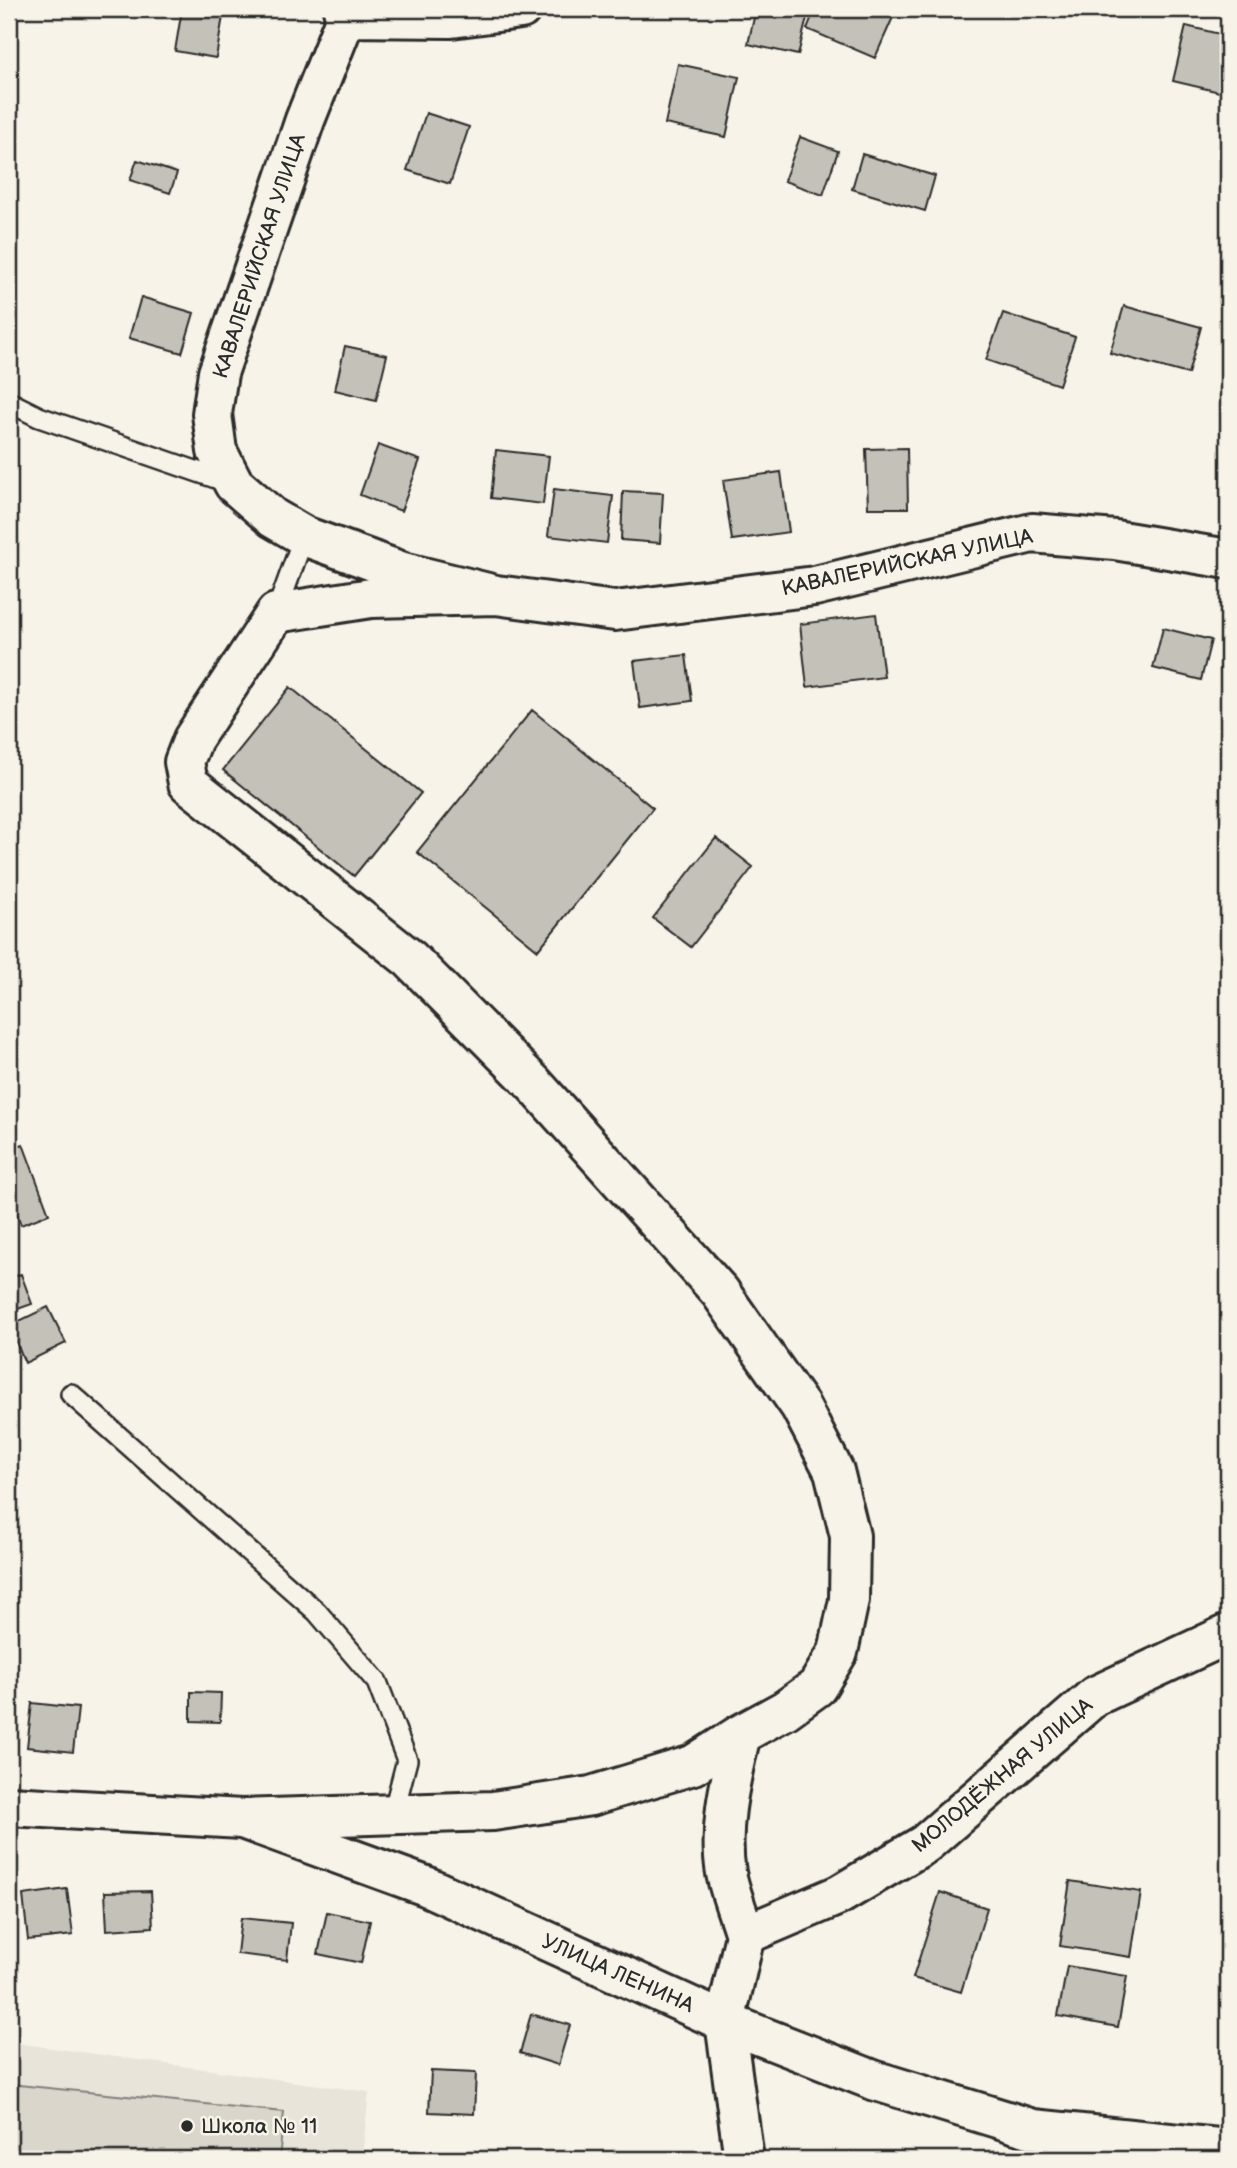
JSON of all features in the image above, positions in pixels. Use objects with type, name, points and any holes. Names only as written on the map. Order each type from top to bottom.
[{"type":"street","points":[[344,13],[451,18],[521,9]]},
{"type":"street","name":"КАВАЛЕРИЙСКАЯ УЛИЦА","points":[[344,13],[218,373],[212,414],[217,451],[234,484],[273,518],[304,536],[402,572],[496,595],[615,611],[815,586],[1032,533],[1115,540],[1227,555]]},
{"type":"street","points":[[242,1819],[493,1811],[591,1796],[693,1765],[785,1710],[817,1687],[838,1651],[849,1600],[850,1536],[834,1471],[800,1406],[720,1292],[533,1083],[410,959],[188,783],[184,762],[193,739],[276,613],[371,598],[496,595]]},
{"type":"street","name":"МОЛОДЁЖНАЯ УЛИЦА","points":[[745,1935],[839,1895],[925,1844],[1095,1696],[1228,1634]]},
{"type":"street","points":[[741,1734],[724,1828],[726,1872],[745,1935],[725,2022],[744,2159]]},
{"type":"street","name":"УЛИЦА ЛЕНИНА","points":[[9,1806],[242,1819],[426,1886],[725,2022],[873,2080],[1033,2129],[1228,2149]]},
{"type":"lane","points":[[9,402],[39,417],[234,484]]},
{"type":"lane","points":[[276,613],[304,536]]},
{"type":"lane","points":[[71,1394],[317,1612],[377,1682],[407,1760],[393,1814]]},
{"type":"shaded area","name":"Школа № 11","points":[[9,2042],[369,2092],[362,2159],[9,2159]]},
{"type":"shaded area","points":[[9,2084],[284,2112],[279,2159],[9,2159]]},
{"type":"building","points":[[182,9],[223,16],[216,58],[175,51]]},
{"type":"building","points":[[756,9],[809,9],[798,55],[748,44]]},
{"type":"building","points":[[815,9],[880,9],[894,15],[875,58],[807,29]]},
{"type":"building","points":[[1186,26],[1228,36],[1228,94],[1173,81]]},
{"type":"building","points":[[678,64],[739,77],[726,137],[665,124]]},
{"type":"building","points":[[426,113],[469,127],[450,184],[407,170]]},
{"type":"building","points":[[800,137],[838,151],[823,195],[784,181]]},
{"type":"building","points":[[862,154],[935,176],[925,211],[852,189]]},
{"type":"building","points":[[137,160],[177,173],[170,193],[130,180]]},
{"type":"building","points":[[141,297],[194,313],[182,353],[129,338]]},
{"type":"building","points":[[1124,306],[1201,327],[1188,374],[1110,353]]},
{"type":"building","points":[[1003,313],[1075,337],[1059,385],[986,360]]},
{"type":"building","points":[[345,346],[387,355],[376,400],[335,390]]},
{"type":"building","points":[[378,445],[420,460],[401,511],[360,495]]},
{"type":"building","points":[[907,448],[908,508],[868,508],[866,449]]},
{"type":"building","points":[[496,450],[549,456],[543,504],[491,498]]},
{"type":"building","points":[[781,472],[789,532],[732,540],[723,480]]},
{"type":"building","points":[[554,489],[613,496],[607,543],[548,536]]},
{"type":"building","points":[[623,491],[663,493],[660,543],[621,540]]},
{"type":"building","points":[[876,614],[884,677],[807,687],[800,624]]},
{"type":"building","points":[[1163,628],[1211,640],[1201,680],[1153,668]]},
{"type":"building","points":[[686,655],[692,701],[640,708],[634,661]]},
{"type":"building","points":[[290,687],[421,793],[354,876],[223,770]]},
{"type":"building","points":[[532,710],[653,808],[538,950],[417,852]]},
{"type":"building","points":[[716,838],[753,867],[691,947],[653,918]]},
{"type":"building","points":[[23,1144],[49,1214],[21,1225],[9,1192],[9,1149]]},
{"type":"building","points":[[21,1274],[32,1304],[9,1312],[9,1278]]},
{"type":"building","points":[[48,1307],[66,1343],[25,1363],[9,1326]]},
{"type":"building","points":[[191,1692],[221,1693],[220,1722],[191,1721]]},
{"type":"building","points":[[32,1703],[78,1708],[73,1752],[27,1747]]},
{"type":"building","points":[[1070,1881],[1141,1892],[1131,1957],[1060,1946]]},
{"type":"building","points":[[67,1889],[73,1935],[28,1940],[23,1895]]},
{"type":"building","points":[[151,1891],[153,1927],[107,1930],[105,1892]]},
{"type":"building","points":[[940,1892],[987,1908],[961,1992],[913,1978]]},
{"type":"building","points":[[327,1912],[370,1921],[361,1963],[318,1954]]},
{"type":"building","points":[[241,1918],[291,1923],[287,1960],[237,1954]]},
{"type":"building","points":[[1067,1966],[1127,1976],[1118,2027],[1058,2016]]},
{"type":"building","points":[[531,2014],[570,2025],[558,2065],[520,2053]]},
{"type":"building","points":[[431,2071],[476,2073],[474,2114],[429,2112]]},
{"type":"place","name":"Школа № 11","points":[[187,2126]]}]
